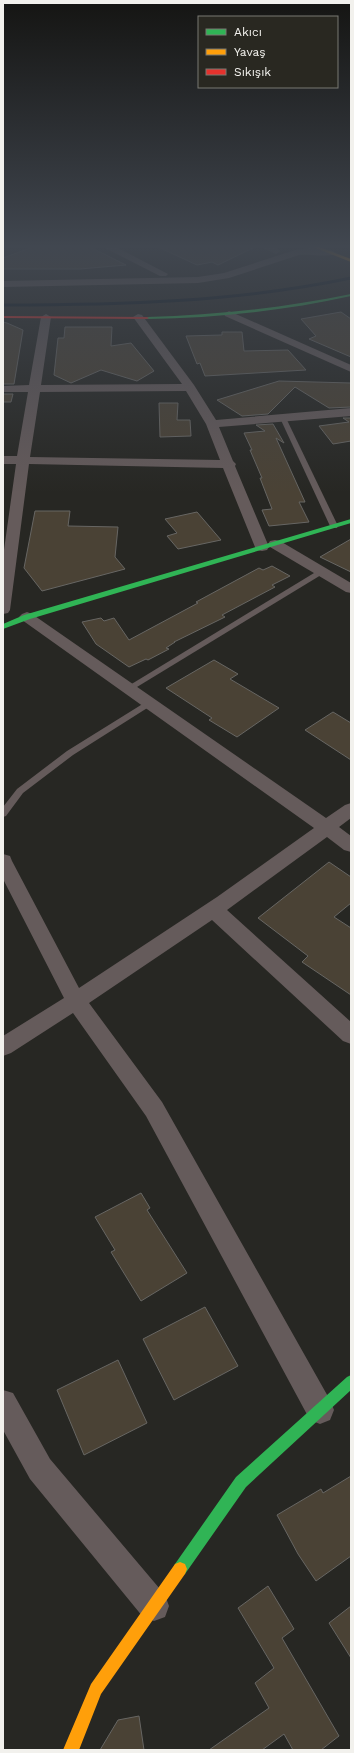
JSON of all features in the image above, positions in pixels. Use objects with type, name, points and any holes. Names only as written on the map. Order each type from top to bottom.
[{"type":"main road","points":[[3,627],[27,617],[351,521]]},
{"type":"main road","points":[[71,1750],[96,1689],[241,1482],[351,1381]]},
{"type":"street","points":[[3,610],[7,543],[23,460],[44,329]]},
{"type":"street","points":[[146,329],[190,387],[212,424],[269,545],[322,572],[351,589]]},
{"type":"street","points":[[263,329],[351,369]]},
{"type":"street","points":[[3,388],[190,387]]},
{"type":"street","points":[[212,424],[351,412]]},
{"type":"street","points":[[3,460],[230,464]]},
{"type":"street","points":[[27,617],[351,845]]},
{"type":"street","points":[[3,1047],[76,1002],[214,910],[351,809]]},
{"type":"street","points":[[3,861],[76,1002],[154,1109],[320,1410]]},
{"type":"street","points":[[214,910],[351,1035]]},
{"type":"street","points":[[3,1402],[40,1469],[154,1606]]},
{"type":"lane","points":[[284,418],[334,526]]},
{"type":"lane","points":[[129,688],[322,572]]},
{"type":"lane","points":[[3,814],[20,791],[64,758],[149,703]]},
{"type":"building","points":[[3,329],[20,329],[23,330],[14,384],[3,384]]},
{"type":"building","points":[[65,329],[112,329],[111,346],[131,343],[154,371],[137,381],[101,370],[71,383],[54,375],[58,338],[64,338]]},
{"type":"building","points":[[310,329],[351,329],[351,357],[309,339],[316,336]]},
{"type":"building","points":[[222,332],[242,332],[244,351],[288,350],[306,370],[205,376],[200,363],[197,364],[186,336],[222,335]]},
{"type":"building","points":[[279,381],[351,383],[351,407],[329,408],[295,387],[268,414],[242,416],[217,400]]},
{"type":"building","points":[[3,394],[13,394],[11,402],[3,402]]},
{"type":"building","points":[[159,403],[178,403],[177,420],[190,420],[191,436],[160,437]]},
{"type":"building","points":[[343,418],[351,418],[351,441],[333,444],[319,426],[349,422]]},
{"type":"building","points":[[273,424],[284,443],[276,438],[305,502],[299,502],[309,522],[269,526],[262,510],[272,509],[260,478],[262,478],[250,450],[252,450],[244,433],[265,431],[256,425]]},
{"type":"building","points":[[35,511],[70,511],[68,526],[118,527],[115,557],[125,569],[42,591],[24,568]]},
{"type":"building","points":[[197,512],[221,540],[178,549],[167,536],[177,533],[165,519]]},
{"type":"building","points":[[351,539],[351,572],[320,557]]},
{"type":"building","points":[[272,566],[290,576],[272,585],[275,587],[222,615],[225,617],[174,642],[166,648],[169,649],[148,660],[146,659],[129,667],[96,644],[82,622],[101,618],[104,621],[114,618],[129,640],[259,568],[263,570]]},
{"type":"building","points":[[214,660],[238,674],[230,679],[279,708],[237,737],[209,720],[212,718],[166,688]]},
{"type":"building","points":[[333,712],[351,723],[351,760],[305,730]]},
{"type":"building","points":[[329,862],[351,877],[351,903],[334,917],[351,928],[351,995],[302,962],[308,956],[258,918]]},
{"type":"building","points":[[141,1193],[150,1208],[147,1210],[187,1273],[141,1301],[111,1252],[115,1250],[95,1217]]},
{"type":"building","points":[[205,1307],[238,1366],[174,1400],[143,1339]]},
{"type":"building","points":[[118,1360],[147,1423],[84,1455],[57,1390]]},
{"type":"building","points":[[351,1476],[351,1556],[316,1581],[298,1554],[277,1515],[321,1489],[323,1493]]},
{"type":"building","points":[[268,1586],[294,1629],[282,1638],[339,1736],[321,1750],[293,1750],[284,1734],[262,1750],[209,1750],[269,1708],[255,1683],[274,1668],[238,1608]]},
{"type":"building","points":[[351,1606],[351,1658],[329,1623]]},
{"type":"building","points":[[139,1716],[144,1750],[100,1750],[118,1720]]},
{"type":"traffic: fast","points":[[3,627],[27,617],[351,521]]},
{"type":"traffic: fast","points":[[180,1569],[241,1482],[351,1381]]},
{"type":"traffic: slow","points":[[71,1750],[96,1689],[180,1569]]}]
